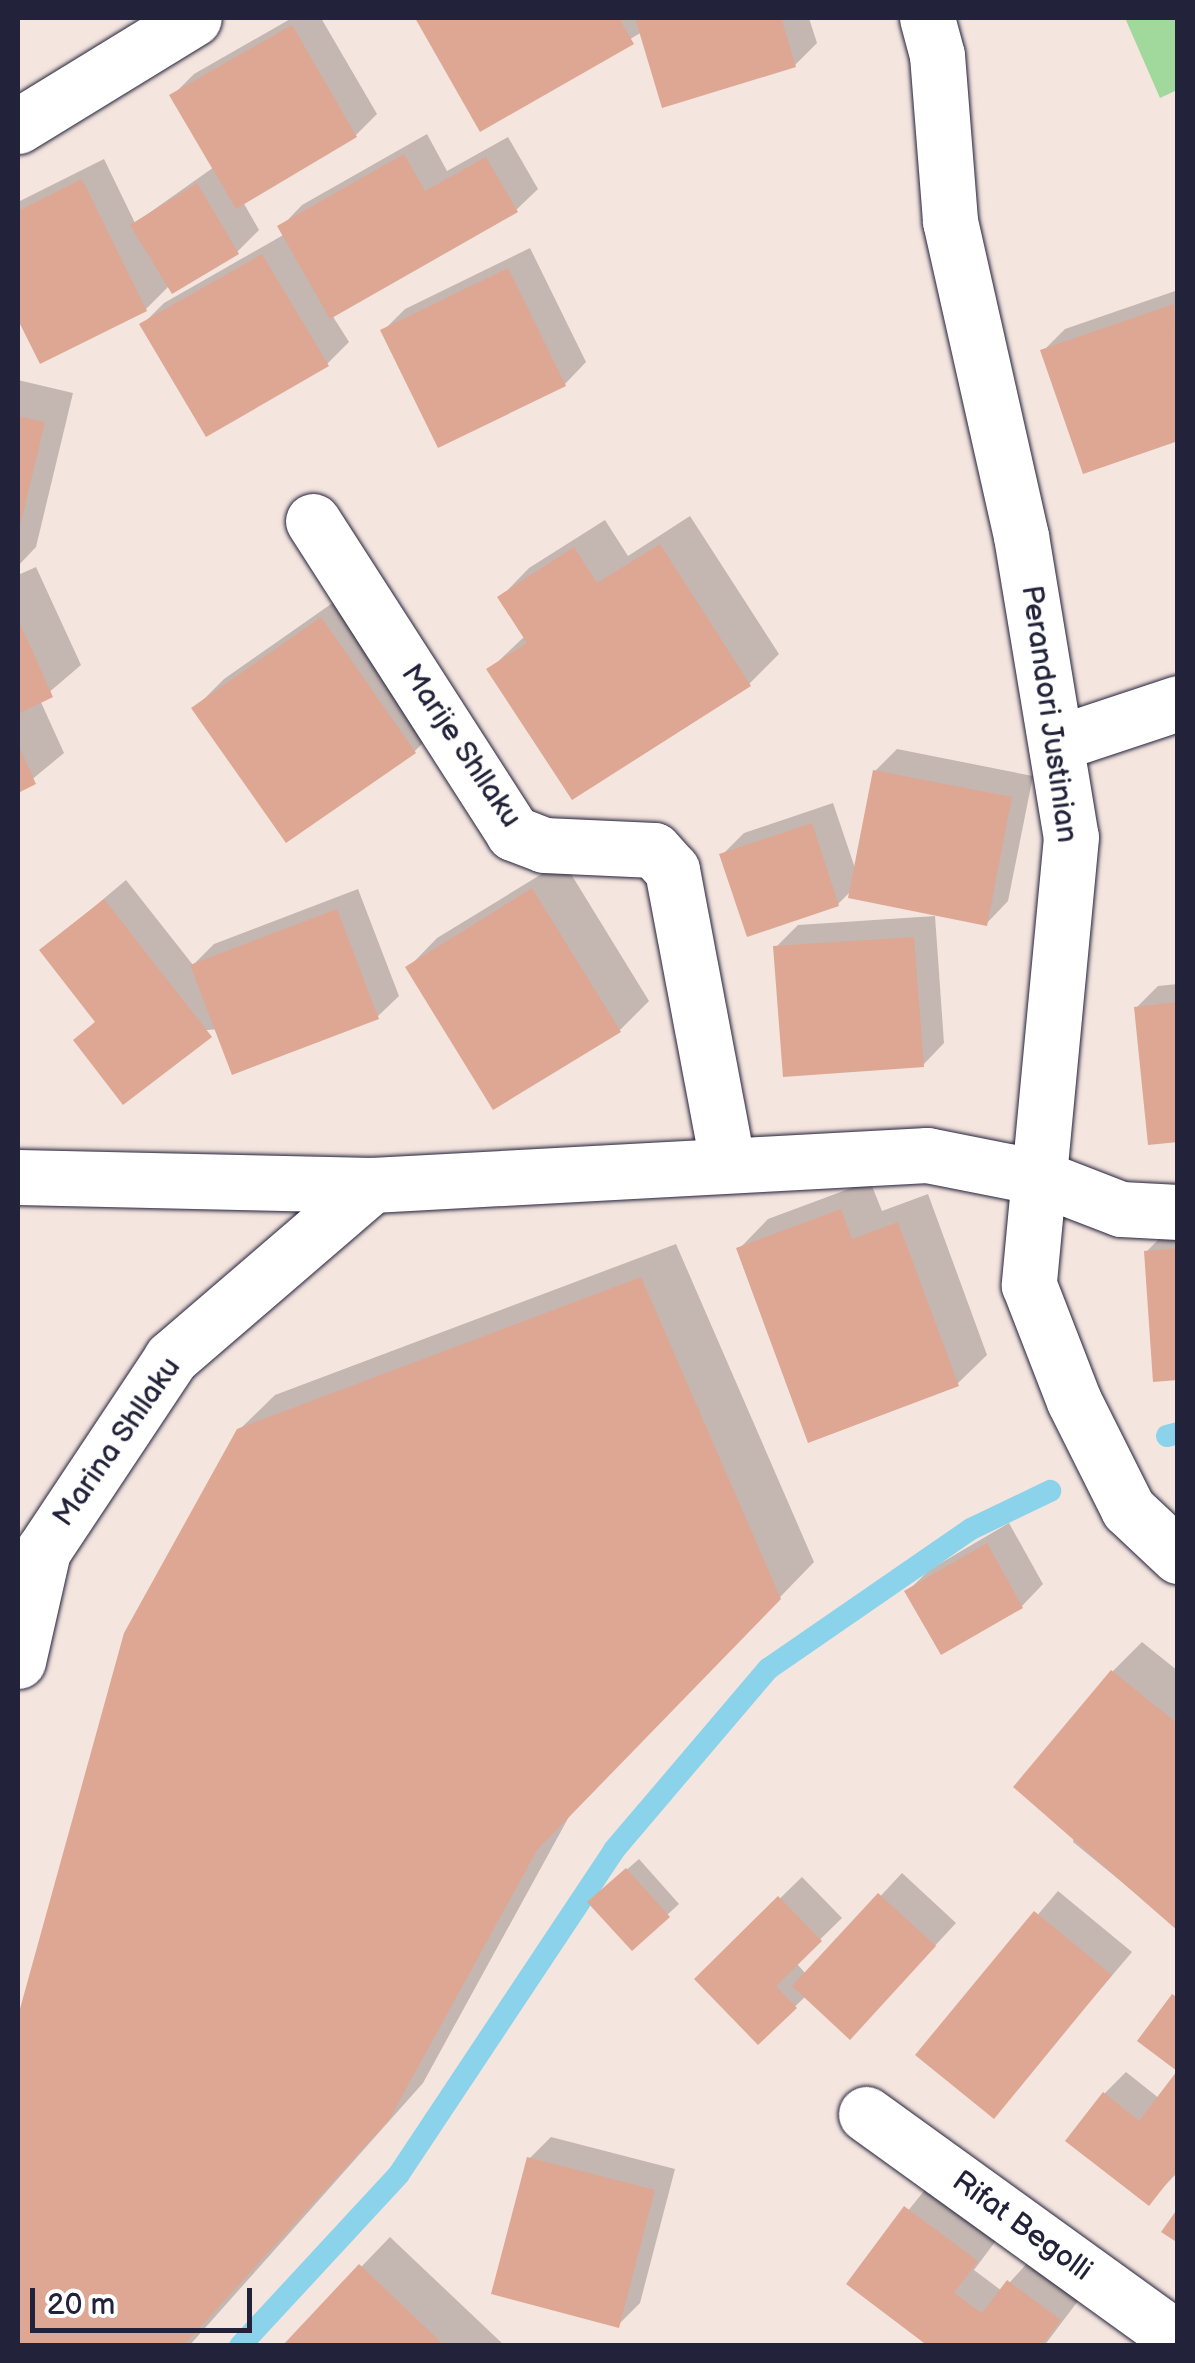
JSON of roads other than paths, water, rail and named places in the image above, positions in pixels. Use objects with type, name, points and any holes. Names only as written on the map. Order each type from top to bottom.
[{"type":"street","points":[[18,126],[194,18]]},
{"type":"street","name":"Perandori Justinian","points":[[927,18],[936,55],[950,221],[1022,536],[1071,837],[1029,1285],[1074,1401],[1128,1509],[1178,1556]]},
{"type":"street","name":"Marije Shllaku","points":[[313,521],[513,832],[544,846],[654,850],[672,870],[728,1165]]},
{"type":"street","points":[[1058,742],[1178,703]]},
{"type":"street","points":[[18,1177],[372,1184],[927,1155],[1038,1176],[1120,1209],[1178,1212]]},
{"type":"street","name":"Marina Shllaku","points":[[18,1661],[42,1550],[171,1358],[372,1184]]},
{"type":"street","name":"Rifat Begolli","points":[[866,2114],[1178,2339]]},
{"type":"waterway","points":[[1167,1436],[1178,1433]]},
{"type":"waterway","points":[[240,2346],[399,2174],[614,1850],[768,1669],[971,1529],[1050,1491]]}]
